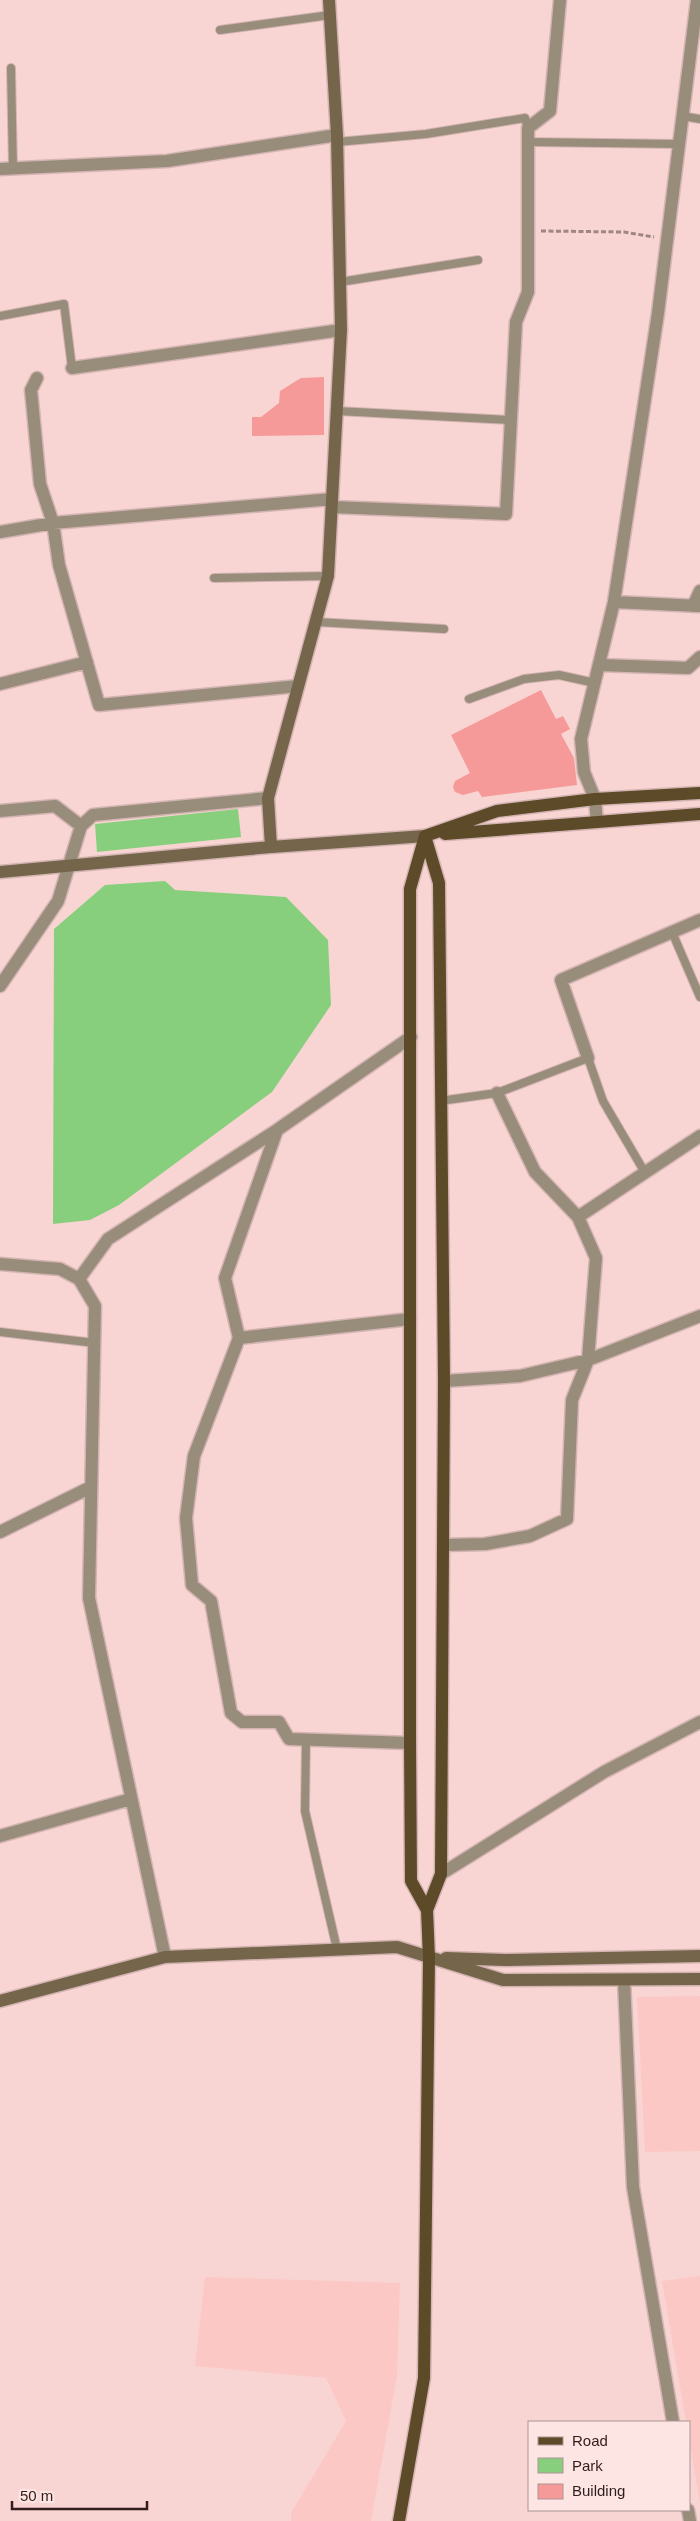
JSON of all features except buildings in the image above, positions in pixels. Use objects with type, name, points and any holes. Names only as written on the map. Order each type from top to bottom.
[{"type":"main road","points":[[271,846],[268,798],[328,576],[341,330],[337,138],[329,0]]},
{"type":"main road","points":[[425,836],[497,811],[595,799],[700,793]]},
{"type":"main road","points":[[0,872],[271,846],[700,814]]},
{"type":"main road","points":[[425,836],[410,889],[410,1743],[411,1881],[427,1910]]},
{"type":"main road","points":[[399,2521],[424,2378],[429,1958],[427,1910],[441,1874],[444,1381],[439,883],[425,836]]},
{"type":"main road","points":[[0,2001],[165,1957],[397,1946],[429,1958],[504,1980],[700,1979]]},
{"type":"main road","points":[[429,1958],[505,1960],[700,1956]]},
{"type":"street","points":[[0,532],[53,523],[332,503],[506,514],[516,322],[528,292],[528,128],[550,111],[560,0]]},
{"type":"street","points":[[598,822],[595,799],[584,772],[581,738],[614,602],[667,239],[697,0]]},
{"type":"street","points":[[6,169],[167,160],[337,138]]},
{"type":"street","points":[[72,368],[341,330]]},
{"type":"street","points":[[37,378],[30,390],[40,484],[53,523],[60,565],[99,705],[298,686]]},
{"type":"street","points":[[614,602],[697,606],[700,591]]},
{"type":"street","points":[[599,665],[688,668],[700,657]]},
{"type":"street","points":[[0,684],[87,662]]},
{"type":"street","points":[[0,986],[58,901],[81,826],[93,815],[268,798]]},
{"type":"street","points":[[0,811],[55,806],[81,826]]},
{"type":"street","points":[[588,1058],[561,980],[700,920]]},
{"type":"street","points":[[79,1279],[108,1239],[276,1130],[411,1037]]},
{"type":"street","points":[[443,1545],[486,1544],[530,1536],[567,1519],[572,1400],[588,1360],[596,1258],[578,1218],[535,1172],[496,1093]]},
{"type":"street","points":[[276,1130],[225,1278],[239,1338],[194,1456],[186,1518],[192,1585],[210,1601],[231,1712],[242,1722],[279,1722],[289,1739],[410,1743]]},
{"type":"street","points":[[578,1218],[644,1171],[700,1136]]},
{"type":"street","points":[[0,1264],[60,1269],[79,1279],[96,1306],[89,1598],[165,1957]]},
{"type":"street","points":[[444,1381],[520,1376],[588,1360],[700,1316]]},
{"type":"street","points":[[239,1338],[410,1319]]},
{"type":"street","points":[[0,1532],[91,1487]]},
{"type":"street","points":[[441,1874],[604,1772],[700,1722]]},
{"type":"street","points":[[0,1836],[131,1799]]},
{"type":"street","points":[[624,1980],[632,2187],[673,2421]]},
{"type":"lane","points":[[220,30],[330,15]]},
{"type":"lane","points":[[6,169],[11,68]]},
{"type":"lane","points":[[682,116],[700,119]]},
{"type":"lane","points":[[337,138],[426,134],[525,118],[528,128]]},
{"type":"lane","points":[[528,142],[679,144]]},
{"type":"lane","points":[[340,282],[478,260]]},
{"type":"lane","points":[[0,316],[64,304],[72,368]]},
{"type":"lane","points":[[337,411],[511,420]]},
{"type":"lane","points":[[214,578],[328,576]]},
{"type":"lane","points":[[316,622],[444,629]]},
{"type":"lane","points":[[469,699],[533,678],[559,675],[595,683]]},
{"type":"lane","points":[[672,932],[700,996]]},
{"type":"lane","points":[[440,1101],[496,1093],[588,1058],[603,1101],[644,1171]]},
{"type":"lane","points":[[0,1332],[95,1343]]},
{"type":"lane","points":[[306,1740],[305,1811],[337,1949]]},
{"type":"path","points":[[528,231],[624,232],[667,239]]},
{"type":"shaded area","points":[[700,1996],[700,2151],[645,2152],[637,1997]]},
{"type":"shaded area","points":[[700,2276],[700,2504],[690,2444],[690,2421],[686,2421],[662,2281]]},
{"type":"shaded area","points":[[205,2277],[400,2283],[397,2376],[371,2521],[291,2521],[291,2513],[346,2421],[326,2378],[195,2366]]},
{"type":"green space","points":[[238,809],[241,837],[97,852],[95,824]]},
{"type":"green space","points":[[165,881],[175,890],[286,897],[328,940],[331,1005],[272,1092],[119,1205],[90,1220],[53,1224],[54,929],[105,885]]}]
